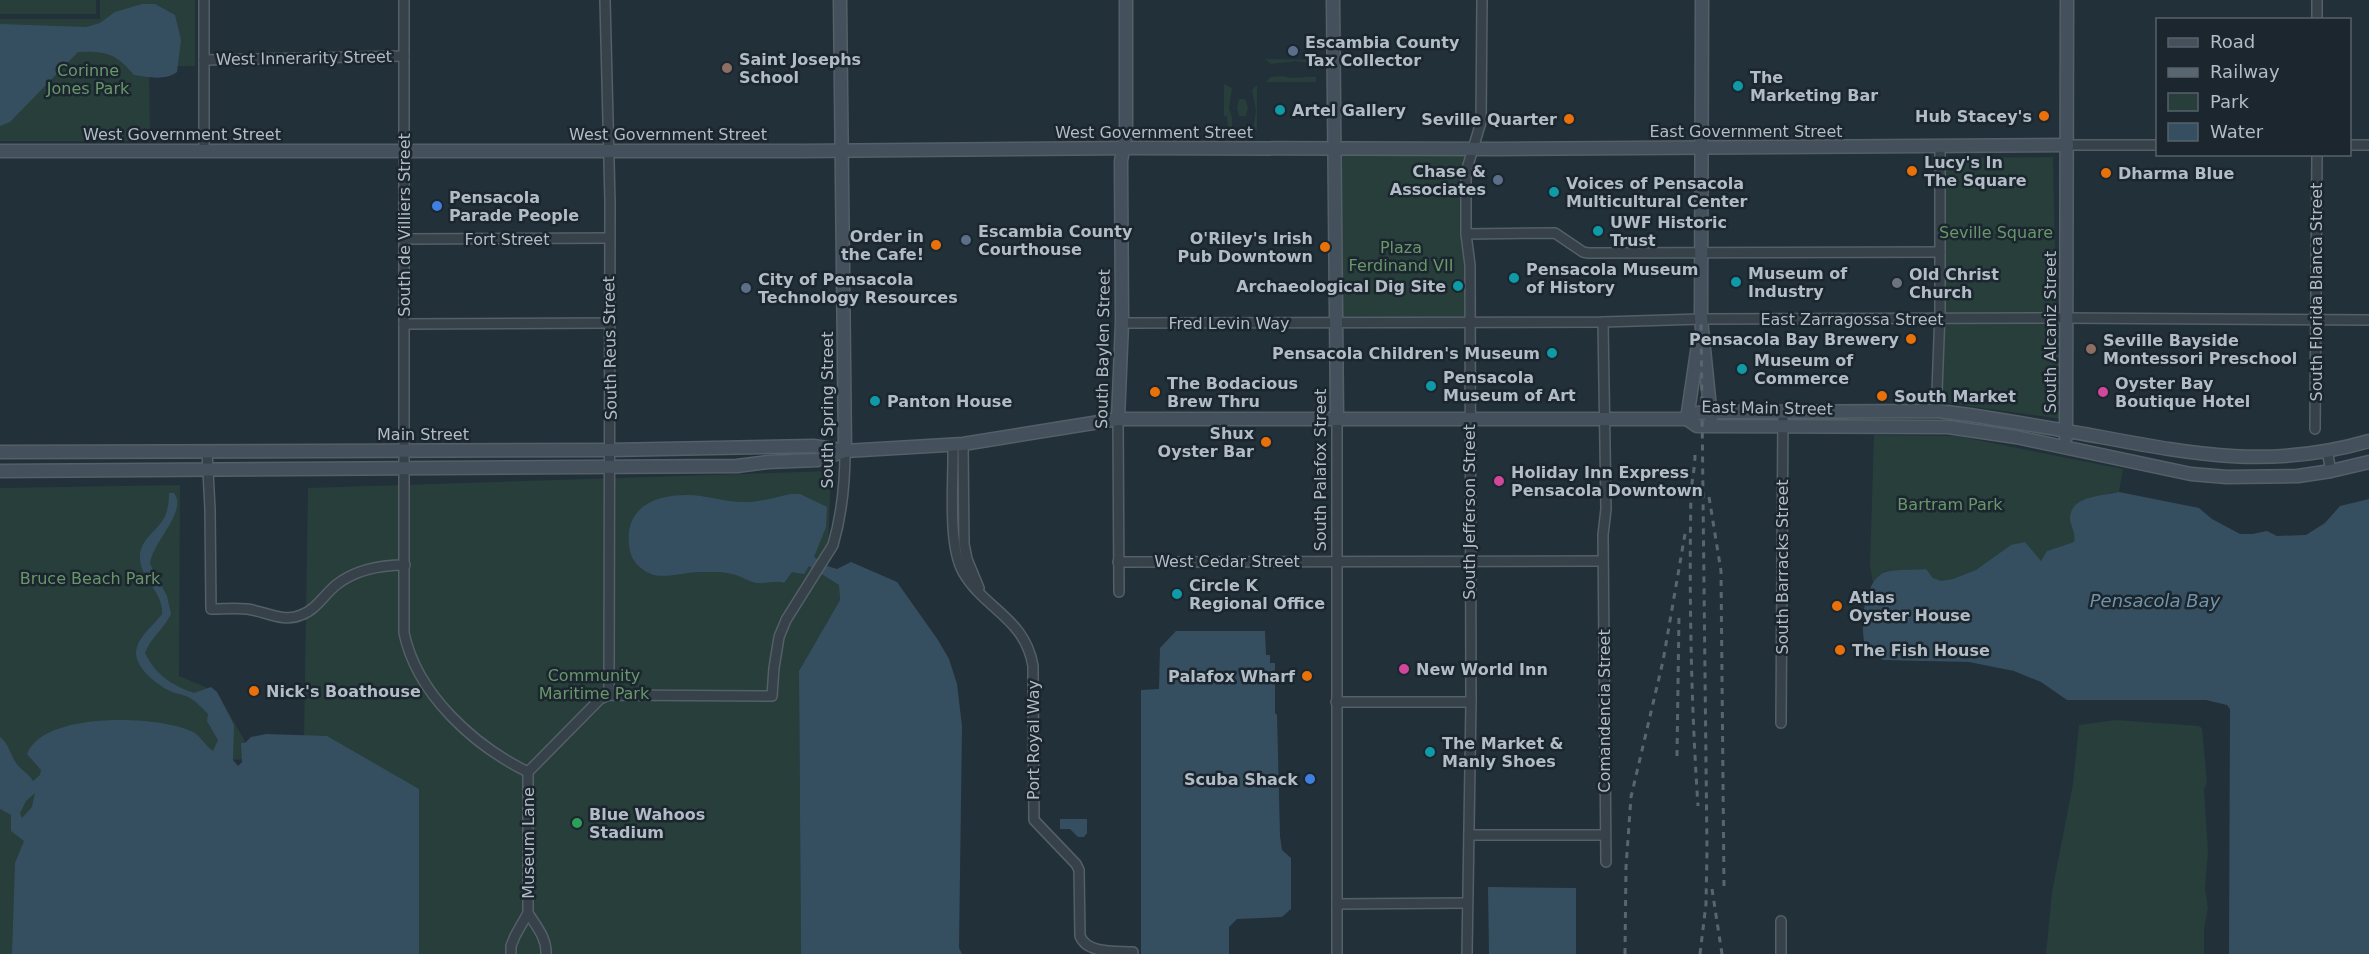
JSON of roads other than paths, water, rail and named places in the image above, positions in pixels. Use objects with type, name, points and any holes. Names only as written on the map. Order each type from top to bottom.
[{"type":"main road","name":"South Spring Street","points":[[840,0],[845,451]]},
{"type":"main road","name":"South Baylen Street","points":[[1118,419],[1122,323],[1121,161],[1126,134],[1126,0]]},
{"type":"main road","name":"South Palafox Street","points":[[1333,0],[1337,419]]},
{"type":"main road","points":[[1702,0],[1701,319],[1712,425]]},
{"type":"main road","name":"South Alcaniz Street","points":[[2066,447],[2067,0]]},
{"type":"main road","name":"East Government Street","points":[[1335,148],[2067,145]]},
{"type":"main road","name":"West Government Street","points":[[0,151],[608,149],[841,151],[1335,148]]},
{"type":"main road","points":[[0,471],[736,466],[817,460],[845,451],[958,444],[1118,419],[1688,419],[1701,319]]},
{"type":"main road","name":"East Main Street","points":[[2369,441],[2321,452],[2272,458],[2215,456],[1970,415],[1928,411],[1711,412],[1697,413],[1688,419],[1697,426],[1948,427],[2066,447],[2210,476],[2263,478],[2331,471],[2369,462]]},
{"type":"main road","name":"Main Street","points":[[0,452],[610,450],[813,446],[845,451]]},
{"type":"street","points":[[204,0],[204,150]]},
{"type":"street","name":"South de Villiers Street","points":[[404,0],[404,633],[407,648],[423,683],[483,746],[528,772]]},
{"type":"street","name":"South Reus Street","points":[[605,0],[609,238],[609,695]]},
{"type":"street","name":"South Jefferson Street","points":[[1467,954],[1471,702],[1470,266],[1466,234],[1466,172],[1481,122],[1482,0]]},
{"type":"street","points":[[2317,0],[2317,18]]},
{"type":"street","name":"West Innerarity Street","points":[[204,60],[404,56]]},
{"type":"street","name":"East Government Street","points":[[2067,145],[2156,145]]},
{"type":"street","points":[[2351,145],[2369,145]]},
{"type":"street","points":[[1937,391],[1940,146]]},
{"type":"street","name":"South Florida Blanca Street","points":[[2315,429],[2317,156]]},
{"type":"street","points":[[1466,234],[1555,233],[1588,253],[1940,252]]},
{"type":"street","name":"Fort Street","points":[[405,240],[609,238]]},
{"type":"street","name":"East Zarragossa Street","points":[[1335,322],[2067,318],[2369,320]]},
{"type":"street","name":"Fred Levin Way","points":[[1122,323],[1335,322]]},
{"type":"street","name":"Comandencia Street","points":[[1603,322],[1606,509],[1603,536],[1606,862]]},
{"type":"street","points":[[404,324],[609,323]]},
{"type":"street","name":"South Barracks Street","points":[[1781,723],[1783,411]]},
{"type":"street","name":"South Baylen Street","points":[[1118,419],[1119,592]]},
{"type":"street","name":"South Palafox Street","points":[[1337,419],[1337,954]]},
{"type":"street","name":"Port Royal Way","points":[[958,444],[959,533],[955,554],[964,574],[1019,632],[1030,653],[1033,666],[1033,816],[1038,826],[1076,864],[1079,870],[1082,942],[1086,947],[1095,951],[1133,952]]},
{"type":"street","name":"South Spring Street","points":[[609,695],[772,696],[779,637],[786,620],[833,544],[845,483],[845,451]]},
{"type":"street","points":[[207,452],[211,609],[248,609],[276,617],[301,616],[351,576],[381,565],[405,564]]},
{"type":"street","points":[[2321,452],[2331,471]]},
{"type":"street","name":"Port Royal Way","points":[[959,533],[978,589]]},
{"type":"street","points":[[955,554],[966,552]]},
{"type":"street","name":"West Cedar Street","points":[[1118,562],[1603,561]]},
{"type":"street","points":[[528,772],[600,699],[609,695]]},
{"type":"street","points":[[1336,702],[1471,702]]},
{"type":"street","name":"Museum Lane","points":[[511,954],[515,936],[528,913],[528,772]]},
{"type":"street","points":[[1469,836],[1605,835]]},
{"type":"street","points":[[1337,904],[1467,903]]},
{"type":"street","name":"Museum Lane","points":[[528,913],[546,945],[546,954]]},
{"type":"street","points":[[1781,921],[1781,954]]},
{"type":"water","points":[[142,4],[155,4],[175,15],[181,40],[177,72],[167,77],[134,75],[121,62],[109,55],[78,52],[10,122],[0,126],[0,24],[86,27],[100,23],[115,12]]},
{"type":"water","name":"Pensacola Bay","points":[[2119,492],[2199,508],[2212,519],[2240,534],[2267,531],[2277,536],[2306,535],[2325,523],[2340,506],[2369,499],[2369,954],[2229,954],[2230,709],[2227,705],[2206,700],[2067,700],[2041,682],[2014,671],[1969,662],[1883,660],[1866,648],[1863,630],[1864,608],[1871,587],[1883,573],[1926,569],[1933,578],[1941,581],[1953,579],[1976,570],[2011,545],[2025,542],[2041,561],[2047,551],[2074,542],[2070,519],[2075,505],[2088,498]]},
{"type":"water","points":[[169,493],[174,493],[177,501],[176,509],[152,555],[150,564],[167,596],[171,614],[145,653],[149,661],[159,673],[178,686],[194,693],[211,687],[217,692],[234,725],[233,760],[238,766],[242,762],[241,743],[245,743],[251,737],[266,734],[327,736],[419,789],[419,954],[12,954],[15,863],[24,841],[11,831],[11,815],[0,809],[0,737],[16,763],[33,781],[40,775],[41,770],[27,754],[37,740],[55,730],[78,724],[103,720],[130,720],[177,726],[196,734],[213,751],[218,740],[207,721],[208,714],[190,698],[168,690],[157,683],[145,673],[137,660],[137,647],[141,638],[162,614],[159,598],[140,563],[140,554],[146,540],[165,517]],"holes":[[[35,793],[32,807],[22,818],[20,813],[26,801]]]},
{"type":"water","points":[[800,494],[827,507],[826,527],[814,557],[827,566],[837,569],[851,562],[897,582],[949,659],[957,684],[962,726],[959,948],[962,954],[801,954],[799,671],[840,600],[839,585],[809,566],[804,574],[792,572],[784,583],[751,582],[739,576],[718,572],[654,575],[639,566],[631,555],[630,525],[635,515],[651,502],[662,498],[687,495],[748,502]]},
{"type":"water","points":[[1176,631],[1265,631],[1266,655],[1270,655],[1270,663],[1275,663],[1280,836],[1282,850],[1291,858],[1291,909],[1282,917],[1237,919],[1229,927],[1229,954],[1141,954],[1141,690],[1159,689],[1160,648]]},
{"type":"water","points":[[1060,819],[1087,819],[1087,833],[1084,837],[1078,837],[1070,829],[1060,829]]},
{"type":"water","points":[[1488,887],[1576,888],[1576,954],[1489,954]]},
{"type":"railway","points":[[1700,954],[1706,904],[1707,851],[1701,319]]},
{"type":"railway","points":[[1695,455],[1691,492],[1690,610],[1698,806]]},
{"type":"railway","points":[[1709,497],[1721,571],[1724,887]]},
{"type":"railway","points":[[1625,954],[1626,867],[1631,797],[1663,661],[1685,534]]},
{"type":"railway","points":[[1677,756],[1679,614]]},
{"type":"railway","points":[[1712,889],[1722,954]]},
{"type":"place","name":"Escambia County Tax Collector","points":[[1293,51]]},
{"type":"place","name":"Saint Josephs School","points":[[727,68]]},
{"type":"place","name":"The Marketing Bar","points":[[1738,86]]},
{"type":"place","name":"Artel Gallery","points":[[1280,110]]},
{"type":"place","name":"Hub Stacey's","points":[[2044,116]]},
{"type":"place","name":"Seville Quarter","points":[[1569,119]]},
{"type":"place","name":"Lucy's In The Square","points":[[1912,171]]},
{"type":"place","name":"Dharma Blue","points":[[2106,173]]},
{"type":"place","name":"Chase & Associates","points":[[1498,180]]},
{"type":"place","name":"Voices of Pensacola Multicultural Center","points":[[1554,192]]},
{"type":"place","name":"Pensacola Parade People","points":[[437,206]]},
{"type":"place","name":"UWF Historic Trust","points":[[1598,231]]},
{"type":"place","name":"Escambia County Courthouse","points":[[966,240]]},
{"type":"place","name":"Order in the Cafe!","points":[[936,245]]},
{"type":"place","name":"O'Riley's Irish Pub Downtown","points":[[1325,247]]},
{"type":"place","name":"Pensacola Museum of History","points":[[1514,278]]},
{"type":"place","name":"Museum of Industry","points":[[1736,282]]},
{"type":"place","name":"Old Christ Church","points":[[1897,283]]},
{"type":"place","name":"Archaeological Dig Site","points":[[1458,286]]},
{"type":"place","name":"City of Pensacola Technology Resources","points":[[746,288]]},
{"type":"place","name":"Pensacola Bay Brewery","points":[[1911,339]]},
{"type":"place","name":"Seville Bayside Montessori Preschool","points":[[2091,349]]},
{"type":"place","name":"Pensacola Children's Museum","points":[[1552,353]]},
{"type":"place","name":"Museum of Commerce","points":[[1742,369]]},
{"type":"place","name":"Pensacola Museum of Art","points":[[1431,386]]},
{"type":"place","name":"The Bodacious Brew Thru","points":[[1155,392]]},
{"type":"place","name":"Oyster Bay Boutique Hotel","points":[[2103,392]]},
{"type":"place","name":"South Market","points":[[1882,396]]},
{"type":"place","name":"Panton House","points":[[875,401]]},
{"type":"place","name":"Shux Oyster Bar","points":[[1266,442]]},
{"type":"place","name":"Holiday Inn Express Pensacola Downtown","points":[[1499,481]]},
{"type":"place","name":"Circle K Regional Office","points":[[1177,594]]},
{"type":"place","name":"Atlas Oyster House","points":[[1837,606]]},
{"type":"place","name":"The Fish House","points":[[1840,650]]},
{"type":"place","name":"New World Inn","points":[[1404,669]]},
{"type":"place","name":"Palafox Wharf","points":[[1307,676]]},
{"type":"place","name":"Nick's Boathouse","points":[[254,691]]},
{"type":"place","name":"The Market & Manly Shoes","points":[[1430,752]]},
{"type":"place","name":"Scuba Shack","points":[[1310,779]]},
{"type":"place","name":"Blue Wahoos Stadium","points":[[577,823]]},
{"type":"park label","name":"Corinne Jones Park","points":[[88,79]]},
{"type":"park label","name":"Seville Square","points":[[1996,232]]},
{"type":"park label","name":"Plaza Ferdinand VII","points":[[1401,256]]},
{"type":"park label","name":"Bartram Park","points":[[1950,504]]},
{"type":"park label","name":"Bruce Beach Park","points":[[90,578]]},
{"type":"park label","name":"Community Maritime Park","points":[[594,684]]}]
